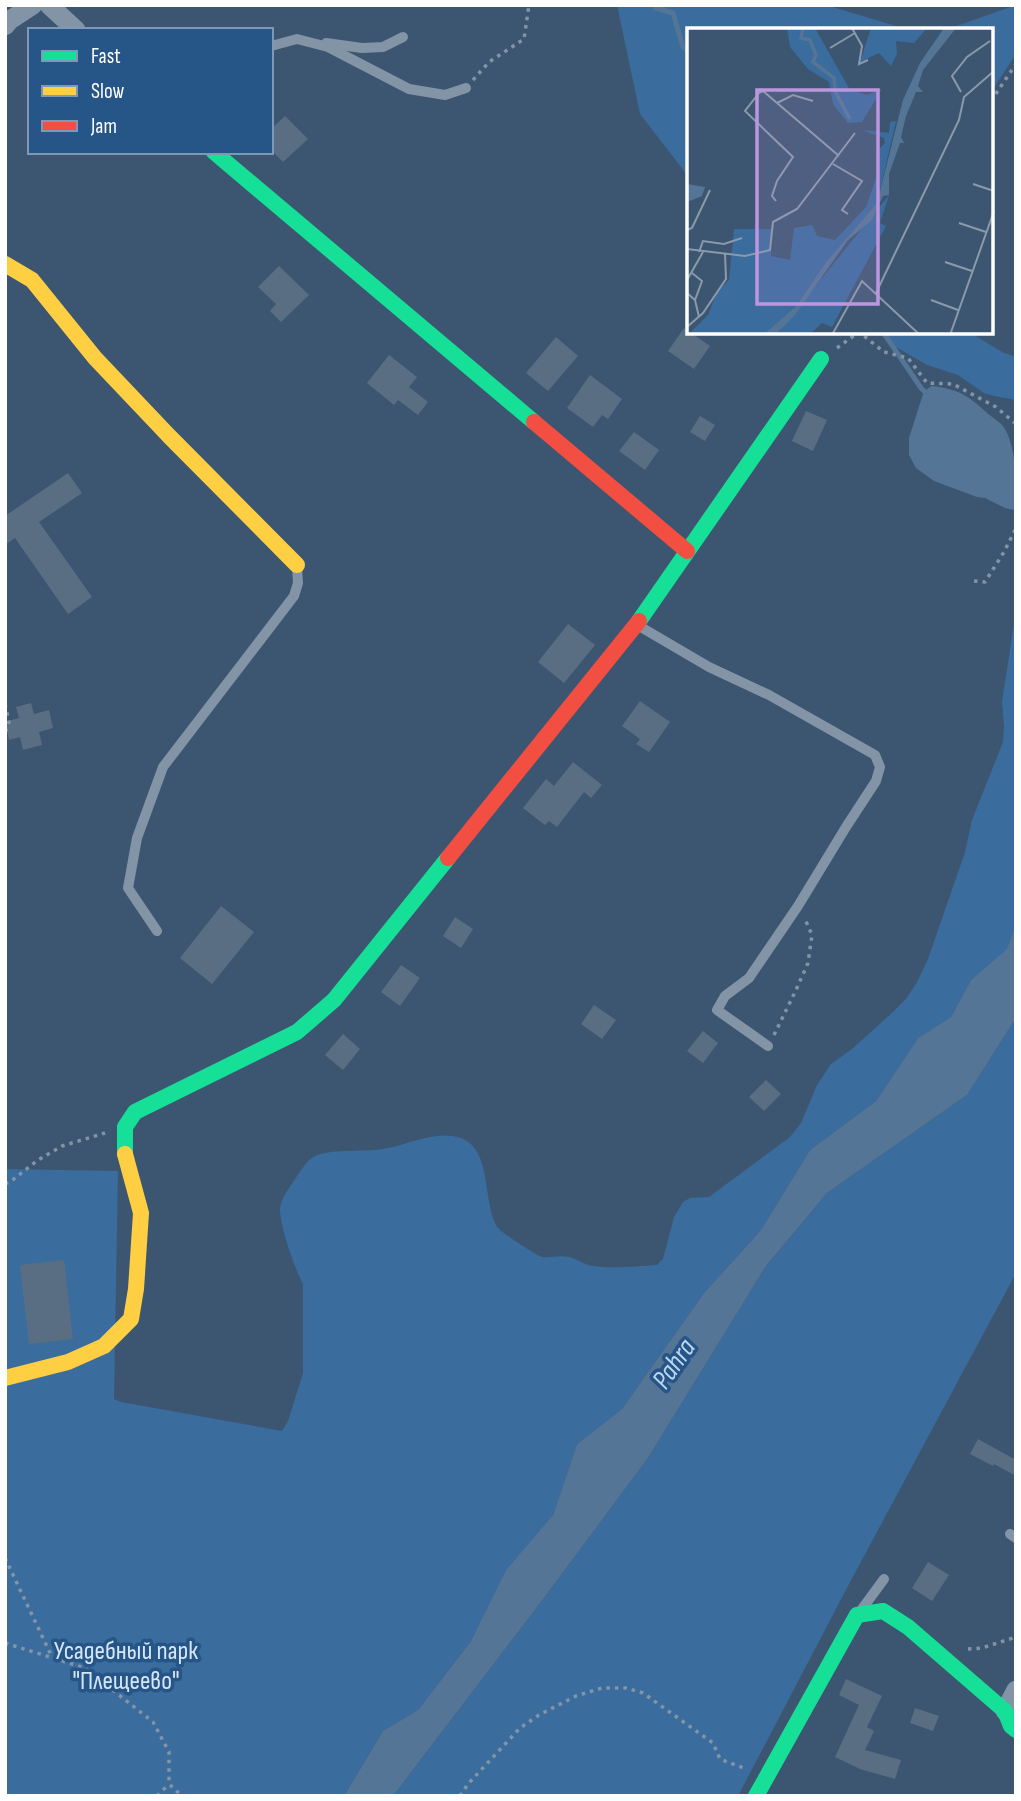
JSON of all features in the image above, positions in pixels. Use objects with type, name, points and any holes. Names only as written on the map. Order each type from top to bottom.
[{"type":"street","points":[[5,26],[33,5]]},
{"type":"street","points":[[49,5],[74,28]]},
{"type":"street","points":[[216,154],[687,551]]},
{"type":"street","points":[[5,264],[32,280],[95,358],[297,565]]},
{"type":"street","points":[[5,1378],[68,1362],[104,1346],[131,1319],[136,1289],[141,1213],[125,1158],[125,1127],[135,1112],[297,1032],[334,1000],[636,624],[821,359]]},
{"type":"street","points":[[755,1796],[858,1615],[883,1611],[908,1627],[1005,1711],[1016,1730]]},
{"type":"street","points":[[1005,1711],[1016,1690]]},
{"type":"lane","points":[[273,45],[297,39],[362,48],[383,47],[403,37]]},
{"type":"lane","points":[[297,39],[328,47],[409,89],[445,95],[466,88]]},
{"type":"lane","points":[[157,931],[128,888],[137,838],[163,767],[294,596],[299,583],[297,565]]},
{"type":"lane","points":[[636,624],[709,667],[769,695],[875,755],[880,767],[876,781],[798,906],[749,978],[725,996],[717,1010],[768,1046]]},
{"type":"lane","points":[[858,1615],[884,1579]]},
{"type":"path","points":[[466,88],[489,62],[524,39],[528,5]]},
{"type":"path","points":[[993,98],[1016,64]]},
{"type":"path","points":[[862,334],[884,352],[908,358],[927,383],[953,384],[996,407],[1016,425]]},
{"type":"path","points":[[974,581],[985,582],[1016,528]]},
{"type":"path","points":[[5,704],[9,722],[5,733]]},
{"type":"path","points":[[768,1046],[808,963],[812,935],[798,906]]},
{"type":"path","points":[[5,1184],[62,1146],[125,1127]]},
{"type":"path","points":[[5,1558],[52,1657]]},
{"type":"path","points":[[934,1649],[982,1648],[1016,1637]]},
{"type":"path","points":[[5,1643],[85,1668],[153,1722],[169,1752],[169,1784],[182,1796]]},
{"type":"path","points":[[460,1796],[520,1728],[576,1696],[602,1688],[625,1688],[643,1693],[713,1743],[720,1759],[768,1777]]},
{"type":"path","points":[[157,1796],[169,1784]]},
{"type":"green space","points":[[617,5],[826,5],[902,28],[687,28],[687,175],[640,114]]},
{"type":"green space","points":[[1016,5],[1016,54],[993,89],[993,28],[951,28]]},
{"type":"green space","points":[[887,334],[973,334],[1002,352],[1016,357],[1016,400],[984,393],[958,375],[927,365],[889,343]]},
{"type":"green space","name":"Усадебный парк \"Плещеево\"","points":[[1016,610],[1016,925],[1008,949],[971,980],[951,1017],[918,1038],[876,1101],[810,1150],[761,1230],[704,1293],[622,1409],[577,1444],[553,1515],[507,1570],[471,1641],[418,1710],[383,1731],[344,1796],[5,1796],[5,1169],[118,1171],[114,1399],[282,1431],[288,1421],[303,1373],[303,1284],[288,1246],[280,1208],[297,1176],[315,1156],[331,1152],[388,1148],[434,1136],[461,1138],[471,1144],[483,1165],[490,1206],[498,1228],[519,1244],[542,1257],[569,1257],[594,1266],[657,1265],[663,1259],[674,1217],[683,1202],[690,1198],[709,1197],[790,1137],[801,1123],[817,1085],[831,1064],[894,1011],[917,982],[928,959],[965,852],[972,820],[1003,742],[1002,702]]},
{"type":"green space","points":[[1016,1018],[1016,1273],[738,1796],[393,1796],[648,1458],[766,1266],[827,1193],[967,1095]]},
{"type":"water","points":[[932,386],[968,397],[1003,426],[1008,434],[1013,455],[1016,508],[1005,508],[985,498],[934,481],[916,468],[909,455],[909,438],[924,391]]},
{"type":"water","name":"Pahra","points":[[1016,925],[1016,1018],[967,1095],[827,1193],[766,1266],[648,1458],[393,1796],[344,1796],[383,1731],[418,1710],[471,1641],[506,1570],[553,1515],[577,1444],[622,1409],[704,1293],[761,1230],[810,1150],[876,1101],[918,1038],[951,1017],[971,980],[1007,949]]},
{"type":"building","points":[[285,116],[308,139],[283,162],[273,152],[273,127]]},
{"type":"building","points":[[279,266],[309,295],[281,322],[270,311],[276,304],[258,287]]},
{"type":"building","points":[[684,328],[687,334],[693,334],[710,346],[694,369],[668,351]]},
{"type":"building","points":[[556,337],[578,356],[548,391],[526,373]]},
{"type":"building","points":[[389,355],[417,377],[409,387],[428,402],[418,415],[398,400],[394,405],[367,383]]},
{"type":"building","points":[[590,375],[622,399],[608,419],[602,415],[593,427],[567,408]]},
{"type":"building","points":[[806,411],[827,420],[813,451],[792,441]]},
{"type":"building","points":[[700,416],[715,425],[705,441],[690,432]]},
{"type":"building","points":[[634,432],[659,450],[645,470],[619,451]]},
{"type":"building","points":[[68,473],[82,493],[39,522],[92,597],[68,614],[15,538],[5,545],[5,516]]},
{"type":"building","points":[[568,624],[595,645],[564,683],[538,662]]},
{"type":"building","points":[[640,701],[670,722],[649,752],[636,744],[640,739],[622,726]]},
{"type":"building","points":[[31,703],[34,714],[49,710],[53,728],[39,732],[42,745],[23,750],[20,737],[9,740],[5,722],[19,718],[16,707]]},
{"type":"building","points":[[573,762],[602,785],[591,798],[584,792],[557,827],[549,821],[545,825],[523,808],[546,779],[554,786]]},
{"type":"building","points":[[221,906],[254,932],[212,984],[180,958]]},
{"type":"building","points":[[455,917],[473,929],[461,948],[443,936]]},
{"type":"building","points":[[401,965],[420,978],[400,1006],[381,992]]},
{"type":"building","points":[[594,1005],[616,1020],[602,1039],[581,1024]]},
{"type":"building","points":[[703,1031],[718,1043],[703,1063],[687,1051]]},
{"type":"building","points":[[343,1034],[360,1049],[343,1070],[325,1055]]},
{"type":"building","points":[[766,1080],[781,1094],[764,1111],[749,1097]]},
{"type":"building","points":[[64,1260],[73,1339],[29,1344],[20,1265]]},
{"type":"building","points":[[978,1439],[1016,1460],[1016,1476],[970,1454]]},
{"type":"building","points":[[928,1562],[949,1575],[932,1601],[912,1588]]},
{"type":"building","points":[[846,1679],[882,1696],[867,1727],[874,1731],[865,1750],[901,1760],[895,1779],[860,1769],[835,1757],[859,1705],[839,1695]]},
{"type":"building","points":[[915,1708],[939,1716],[933,1731],[910,1723]]},
{"type":"waterway","points":[[657,5],[656,8],[673,13],[683,47],[687,50]]},
{"type":"waterway","points":[[884,334],[928,395]]},
{"type":"traffic: fast","points":[[216,154],[534,422]]},
{"type":"traffic: fast","points":[[639,621],[821,359]]},
{"type":"traffic: fast","points":[[125,1154],[125,1127],[135,1112],[297,1032],[334,1000],[448,858]]},
{"type":"traffic: fast","points":[[756,1796],[857,1615],[883,1611],[908,1627],[1005,1711],[1011,1726],[1016,1730]]},
{"type":"traffic: slow","points":[[5,264],[32,280],[95,358],[297,565]]},
{"type":"traffic: slow","points":[[5,1378],[68,1362],[104,1346],[131,1319],[136,1289],[141,1213],[125,1154]]},
{"type":"traffic: jam","points":[[534,422],[687,551]]},
{"type":"traffic: jam","points":[[448,858],[639,621]]}]
